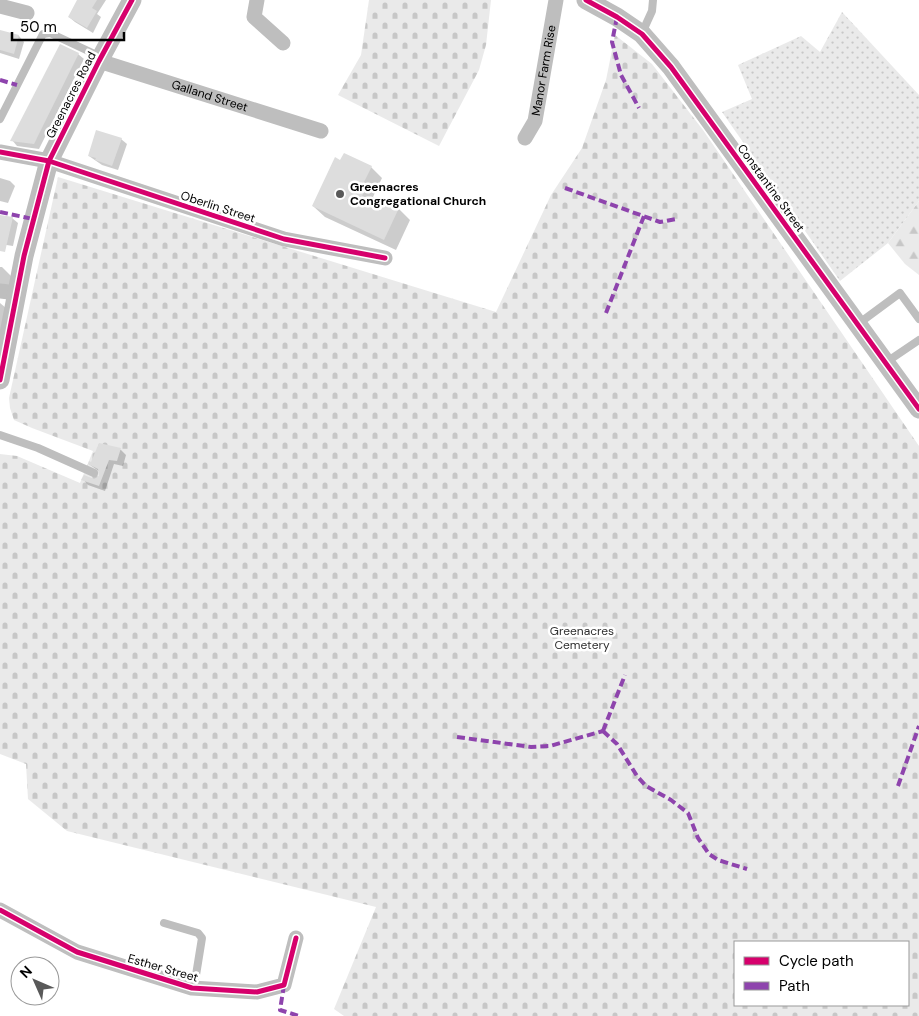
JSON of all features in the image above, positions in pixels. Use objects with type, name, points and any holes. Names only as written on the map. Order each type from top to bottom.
[{"type":"street","name":"Greenacres Road","points":[[0,380],[9,292],[31,228],[49,161],[132,0]]},
{"type":"street","points":[[257,0],[254,17],[283,44]]},
{"type":"street","name":"Manor Farm Rise","points":[[525,138],[535,121],[556,0]]},
{"type":"street","name":"Constantine Street","points":[[586,0],[617,17],[642,34],[670,67],[919,409]]},
{"type":"street","points":[[0,6],[27,13]]},
{"type":"street","name":"Galland Street","points":[[100,59],[321,131]]},
{"type":"street","name":"Oberlin Street","points":[[0,152],[49,161],[284,239],[385,258]]},
{"type":"street","name":"Esther Street","points":[[0,910],[77,952],[192,988],[256,992],[284,985],[296,938]]},
{"type":"lane","points":[[642,34],[652,11],[653,0]]},
{"type":"lane","points":[[0,119],[43,34],[50,33],[100,59]]},
{"type":"lane","points":[[858,324],[900,293],[919,319]]},
{"type":"lane","points":[[886,363],[919,340]]},
{"type":"lane","points":[[0,435],[38,448],[94,473]]},
{"type":"lane","points":[[164,923],[198,933],[202,938],[192,988]]},
{"type":"green space","points":[[369,0],[491,0],[486,45],[479,70],[439,146],[338,95],[361,55]]},
{"type":"green space","points":[[842,12],[919,95],[919,201],[888,243],[840,281],[722,112],[752,99],[738,65],[801,36],[820,52]]},
{"type":"green space","name":"Greenacres Cemetery","points":[[615,35],[652,64],[703,130],[919,446],[919,1016],[344,1016],[334,1009],[376,907],[67,831],[28,799],[26,764],[0,754],[0,454],[17,456],[80,483],[93,451],[14,420],[10,408],[9,398],[58,177],[496,312],[551,195],[582,148],[606,80]]},
{"type":"green space","points":[[919,201],[919,275],[905,264],[888,243]]},
{"type":"building","points":[[77,0],[97,0],[92,8],[97,11],[87,28],[68,17]]},
{"type":"building","points":[[0,30],[19,35],[14,54],[0,50]]},
{"type":"building","points":[[60,44],[79,53],[34,144],[10,141]]},
{"type":"building","points":[[96,130],[122,138],[112,166],[88,156]]},
{"type":"building","name":"Greenacres Congregational Church","points":[[344,153],[372,166],[362,186],[366,188],[360,200],[381,210],[385,201],[399,208],[384,240],[312,206],[335,157],[340,160]]},
{"type":"building","points":[[0,215],[13,217],[5,252],[0,251]]},
{"type":"building","points":[[99,443],[121,448],[117,461],[109,460],[99,486],[81,480],[84,475],[94,479],[99,476],[98,469],[88,464],[89,461],[91,462]]},
{"type":"marked path","points":[[617,17],[612,42],[621,75],[639,108]]},
{"type":"marked path","points":[[0,80],[17,85]]},
{"type":"marked path","points":[[565,188],[660,222],[676,219]]},
{"type":"marked path","points":[[0,212],[33,219]]},
{"type":"marked path","points":[[606,313],[644,216]]},
{"type":"marked path","points":[[603,731],[625,675]]},
{"type":"marked path","points":[[898,786],[919,726]]},
{"type":"marked path","points":[[603,731],[617,744],[637,776],[646,786],[671,800],[688,813],[698,838],[709,854],[718,860],[747,869]]},
{"type":"marked path","points":[[457,737],[531,747],[550,746],[603,731]]},
{"type":"marked path","points":[[284,985],[280,1010],[299,1016]]},
{"type":"cycle path","points":[[0,380],[24,256],[49,161],[132,0]]},
{"type":"cycle path","points":[[586,0],[617,17],[642,34],[671,67],[919,409]]},
{"type":"cycle path","points":[[0,152],[49,161],[284,239],[385,258]]},
{"type":"cycle path","points":[[0,910],[77,952],[192,988],[257,992],[284,985],[296,938]]},
{"type":"place","name":"Greenacres Congregational Church","points":[[340,194]]}]
